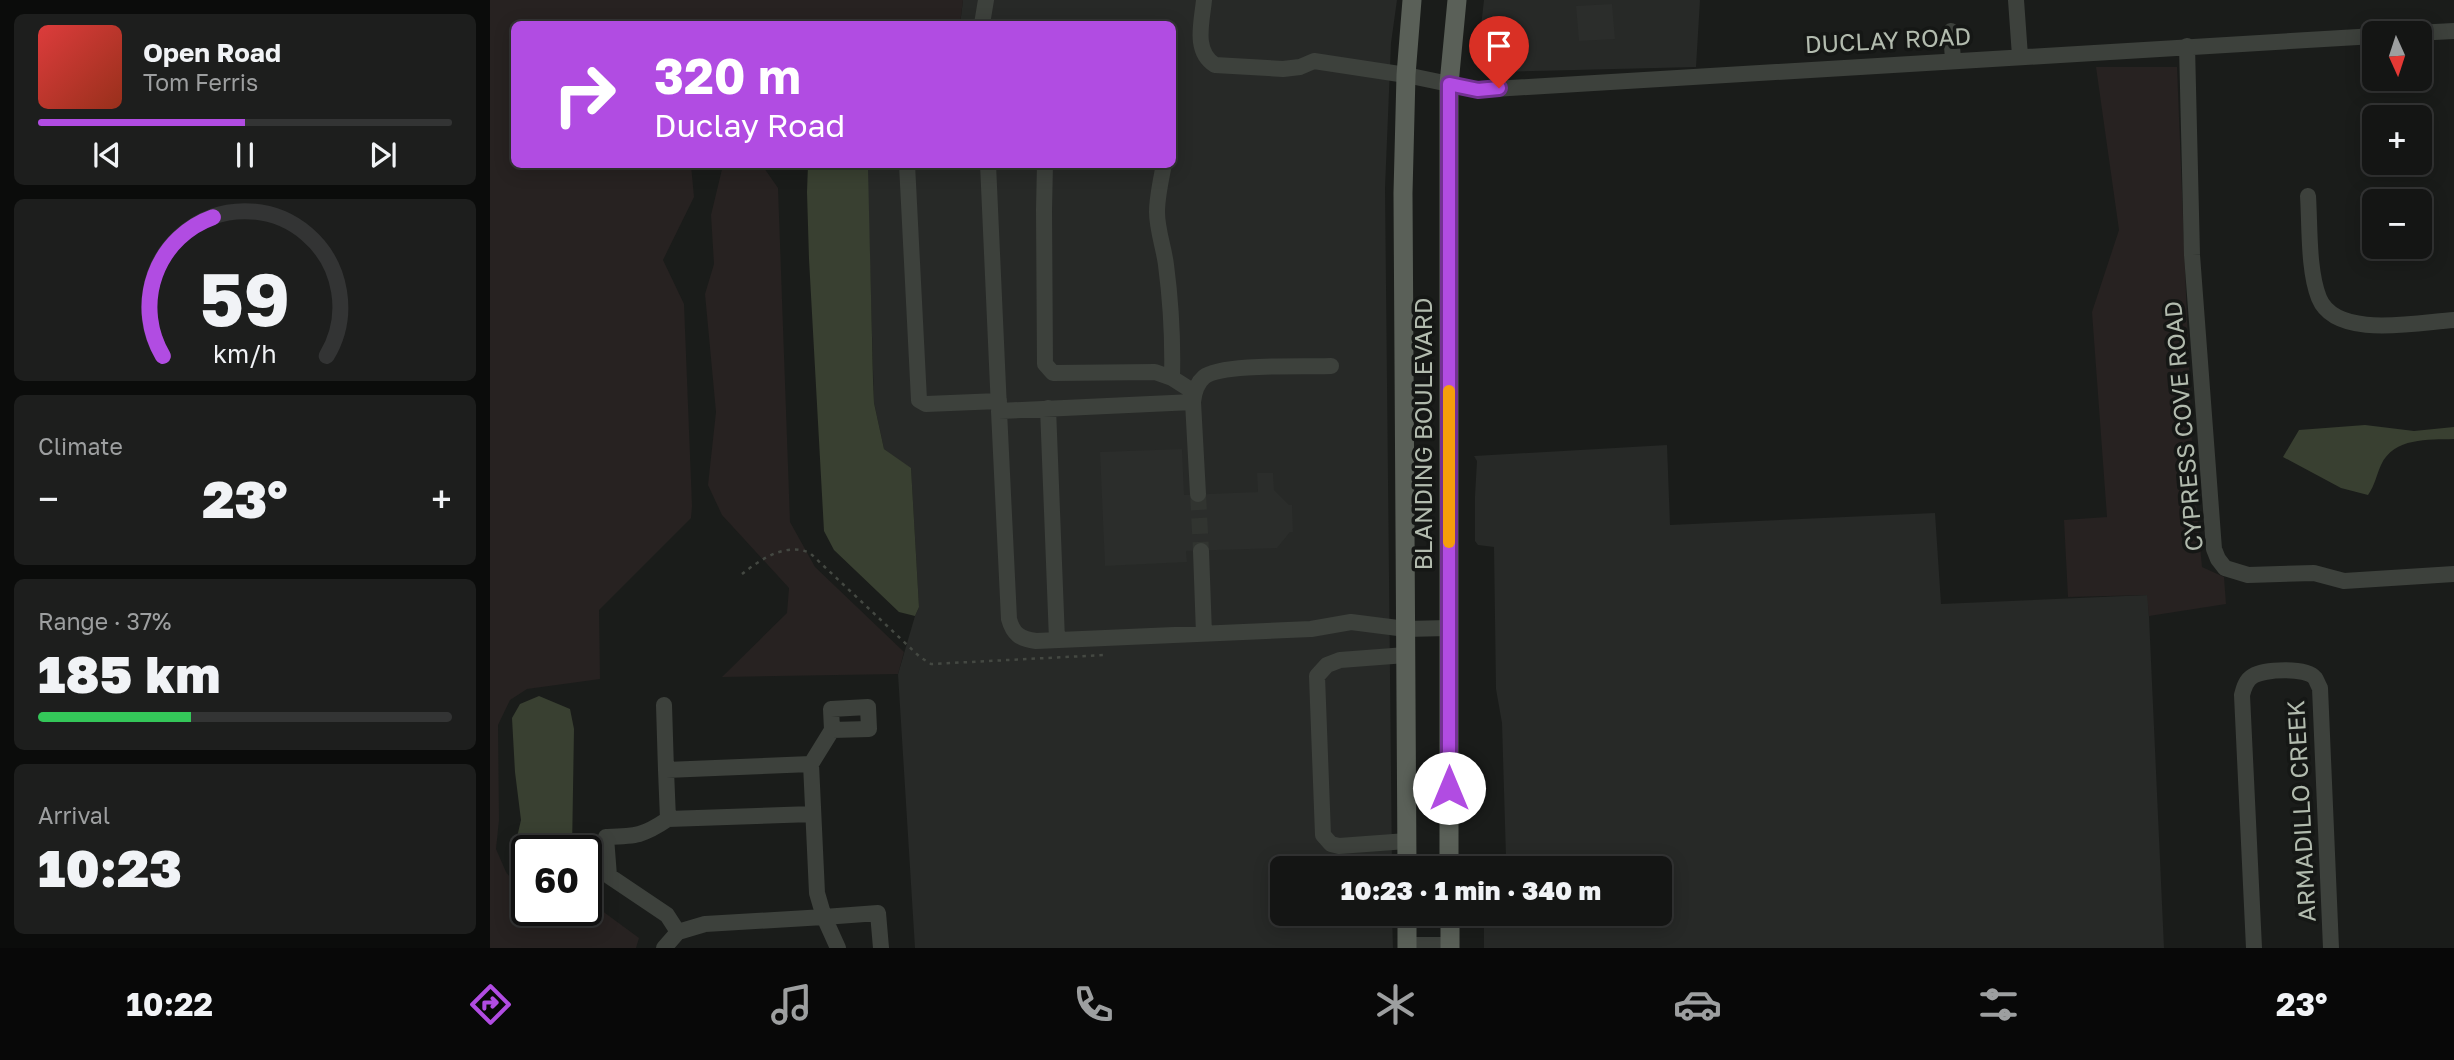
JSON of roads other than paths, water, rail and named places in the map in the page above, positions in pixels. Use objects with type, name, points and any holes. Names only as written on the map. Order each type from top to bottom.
[{"type":"main road","name":"BLANDING BOULEVARD","points":[[1407,856],[1403,193],[1406,75],[1412,0]]},
{"type":"main road","name":"BLANDING BOULEVARD","points":[[1449,856],[1449,84],[1457,0]]},
{"type":"main road","points":[[1407,926],[1407,947]]},
{"type":"main road","points":[[1450,926],[1450,947]]},
{"type":"street","points":[[982,21],[986,0]]},
{"type":"street","name":"DUCLAY ROAD","points":[[1204,0],[1201,50],[1206,60],[1215,65],[1283,69],[1300,67],[1314,61],[1406,75],[1478,90],[2362,37]]},
{"type":"street","points":[[2016,0],[2020,56]]},
{"type":"street","points":[[1951,31],[1953,60]]},
{"type":"street","points":[[2432,32],[2454,31]]},
{"type":"street","name":"CYPRESS COVE ROAD","points":[[2187,46],[2192,255],[2214,549],[2218,559],[2225,568],[2234,573],[2314,573],[2344,581],[2454,573]]},
{"type":"street","points":[[907,168],[919,400],[926,404],[1048,408],[1194,397]]},
{"type":"street","points":[[988,168],[1009,619],[1015,634],[1027,640],[1057,640],[1311,629],[1351,622],[1406,629],[1448,628]]},
{"type":"street","points":[[1045,168],[1045,364],[1053,373],[1155,372],[1172,378],[1194,397]]},
{"type":"street","points":[[1163,168],[1157,223],[1167,266],[1173,340],[1172,378]]},
{"type":"street","points":[[2308,196],[2314,279],[2320,301],[2332,314],[2346,322],[2365,326],[2454,320]]},
{"type":"street","points":[[1198,494],[1194,397],[1204,377],[1222,370],[1331,366]]},
{"type":"street","points":[[1048,408],[1057,640]]},
{"type":"street","points":[[1201,551],[1204,634]]},
{"type":"street","points":[[1406,655],[1340,660],[1326,665],[1317,676],[1323,835],[1331,844],[1339,846],[1407,841]]},
{"type":"street","name":"ARMADILLO CREEK","points":[[2254,948],[2242,695],[2251,676],[2262,672],[2302,670],[2314,676],[2320,688],[2331,948]]},
{"type":"street","points":[[664,705],[668,819]]},
{"type":"street","points":[[832,730],[811,764],[817,893],[838,948]]},
{"type":"street","points":[[666,770],[811,764]]},
{"type":"street","points":[[678,932],[667,915],[608,876],[606,837],[636,836],[650,831],[668,819],[813,814]]},
{"type":"street","points":[[664,948],[678,932],[705,924],[878,913],[881,948]]},
{"type":"street","points":[[1407,947],[1450,947]]},
{"type":"tunnel","points":[[1198,494],[1201,551]]}]
